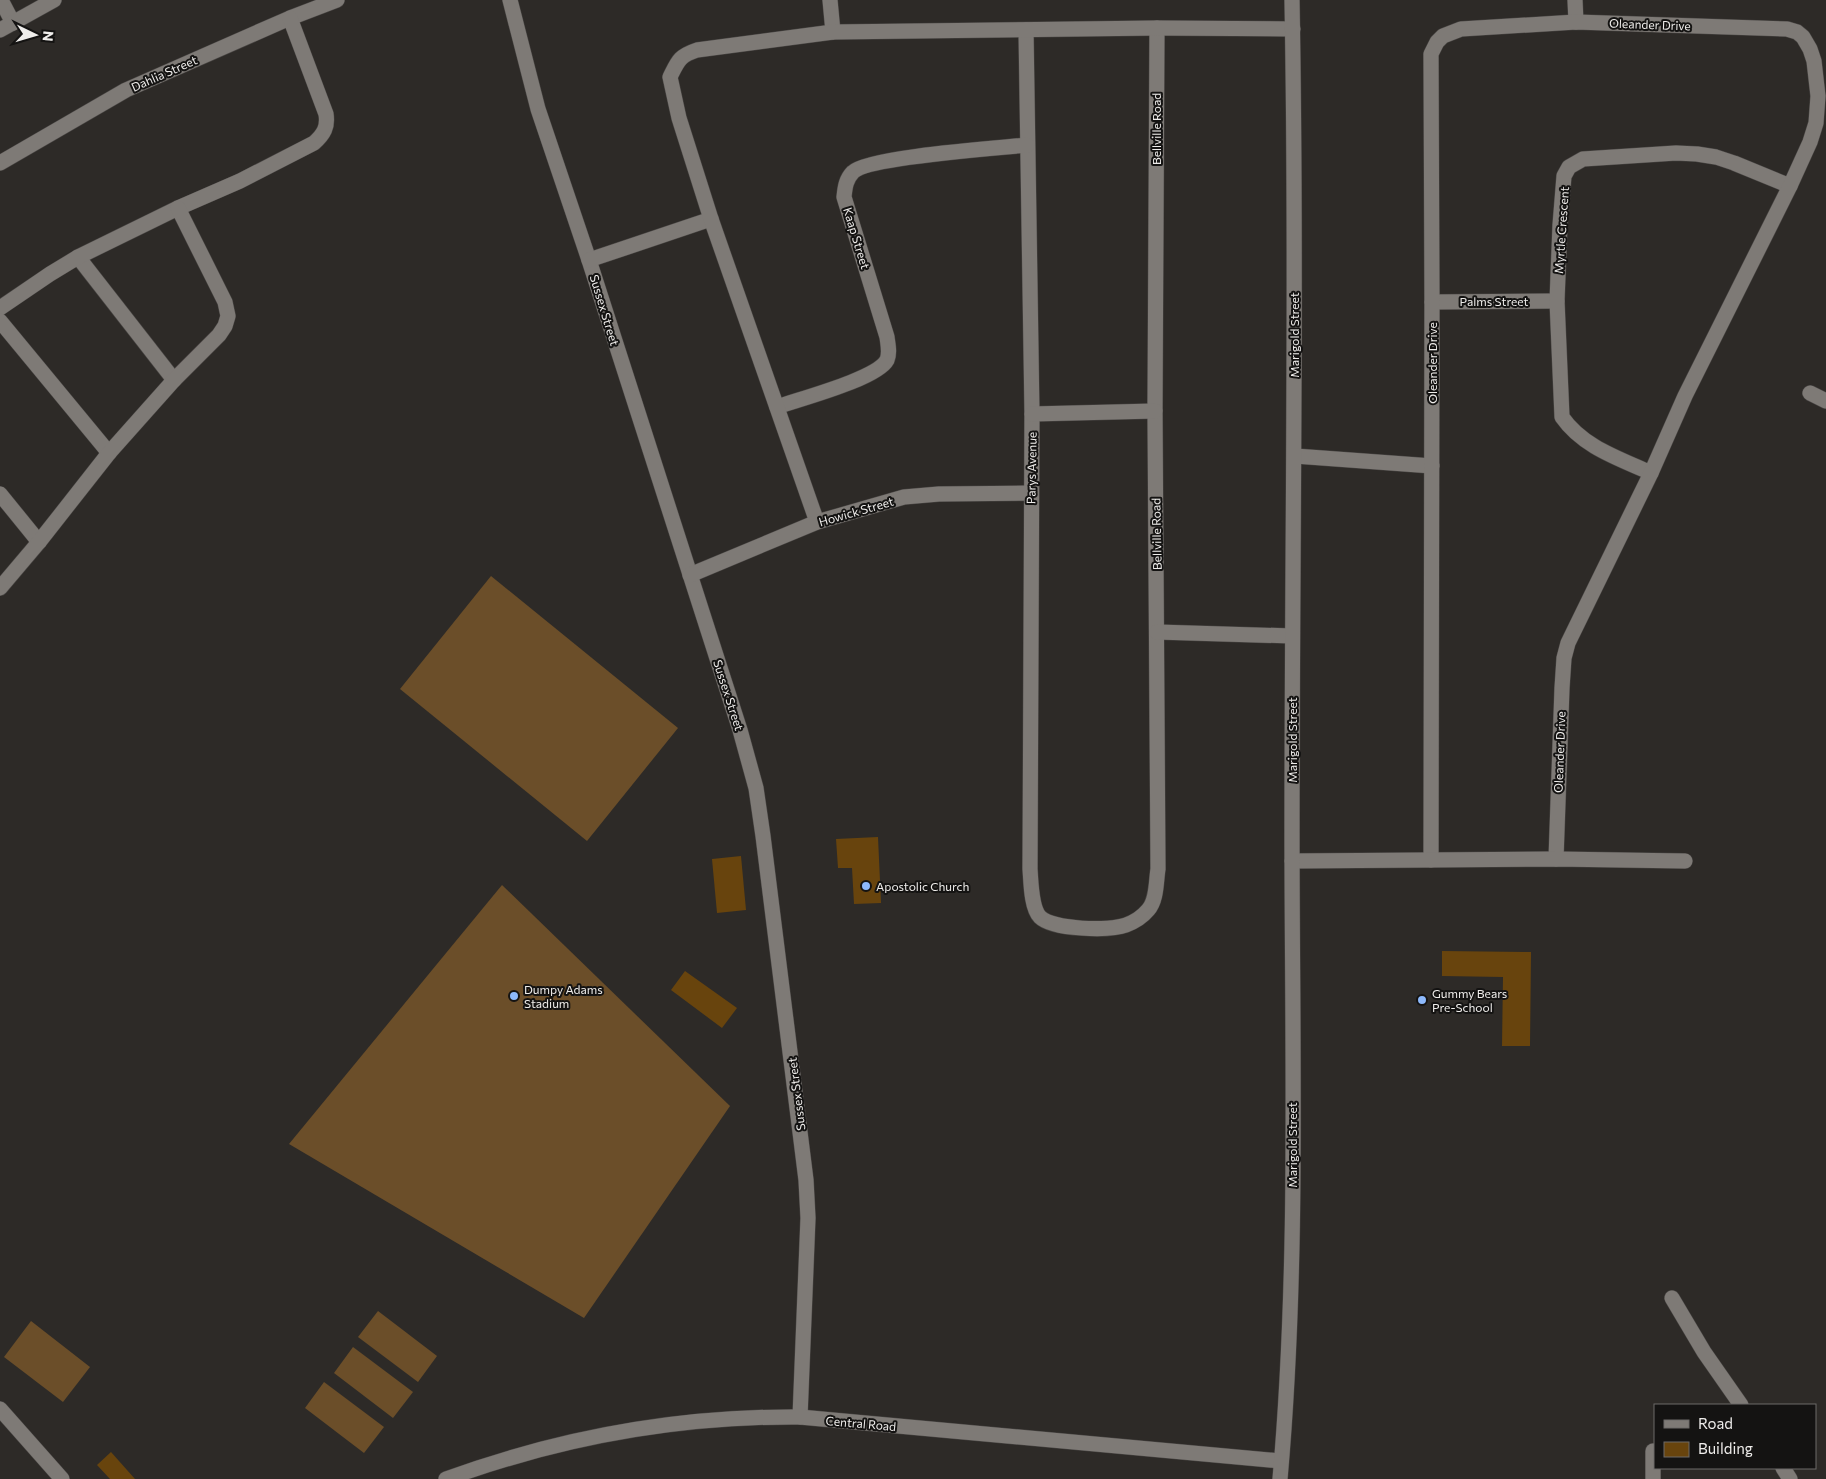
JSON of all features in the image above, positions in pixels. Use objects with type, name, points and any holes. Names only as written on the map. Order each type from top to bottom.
[{"type":"street","points":[[1,0],[6,26],[54,0]]},
{"type":"street","name":"Dahlia Street","points":[[0,163],[126,90],[290,18],[337,0]]},
{"type":"street","name":"Sussex Street","points":[[510,0],[538,109],[589,260],[748,754],[756,788],[806,1180],[808,1218],[800,1417]]},
{"type":"street","points":[[830,0],[833,32]]},
{"type":"street","name":"Marigold Street","points":[[1280,1479],[1290,1344],[1292,1173],[1292,636],[1295,456],[1292,0]]},
{"type":"street","points":[[1576,0],[1576,22]]},
{"type":"street","points":[[0,308],[78,257],[178,208],[240,181],[314,143],[322,135],[327,124],[326,114],[290,18]]},
{"type":"street","name":"Oleander Drive","points":[[1431,860],[1432,302],[1430,54],[1437,42],[1449,32],[1461,28],[1576,22],[1787,29],[1797,32],[1803,37],[1812,55],[1818,96],[1816,123],[1810,142],[1790,186],[1685,396],[1651,473],[1574,630],[1564,658],[1556,859]]},
{"type":"street","name":"Bellville Road","points":[[1034,906],[1039,917],[1047,922],[1070,927],[1108,928],[1125,925],[1139,918],[1149,909],[1154,898],[1158,869],[1154,411],[1157,28]]},
{"type":"street","points":[[817,522],[711,219],[672,93],[670,77],[679,59],[697,50],[833,32],[1293,28]]},
{"type":"street","name":"Parys Avenue","points":[[1026,30],[1032,414],[1030,868],[1034,906]]},
{"type":"street","name":"Kaap Street","points":[[777,407],[868,376],[886,361],[889,352],[887,337],[844,197],[845,186],[853,171],[865,165],[924,156],[1027,146]]},
{"type":"street","name":"Myrtle Crescent","points":[[1651,473],[1595,448],[1569,427],[1562,417],[1557,301],[1564,176],[1569,167],[1583,159],[1676,153],[1716,157],[1790,186]]},
{"type":"street","points":[[0,588],[40,542],[109,453],[174,380],[219,335],[225,326],[228,316],[225,302],[178,208]]},
{"type":"street","points":[[589,260],[711,219]]},
{"type":"street","points":[[78,257],[174,380]]},
{"type":"street","name":"Palms Street","points":[[1432,302],[1557,301]]},
{"type":"street","points":[[0,321],[109,453]]},
{"type":"street","points":[[1810,392],[1826,401]]},
{"type":"street","points":[[1032,414],[1154,411]]},
{"type":"street","points":[[1295,456],[1432,466]]},
{"type":"street","name":"Howick Street","points":[[690,575],[817,522],[904,497],[940,494],[1031,493]]},
{"type":"street","points":[[0,494],[40,542]]},
{"type":"street","points":[[1156,632],[1292,636]]},
{"type":"street","points":[[1292,861],[1556,859],[1685,861]]},
{"type":"street","points":[[1672,1298],[1704,1352],[1740,1404]]},
{"type":"street","points":[[0,1409],[62,1479]]},
{"type":"street","name":"Central Road","points":[[446,1479],[490,1463],[557,1445],[612,1434],[719,1420],[800,1417],[1281,1461]]},
{"type":"street","points":[[1653,1451],[1653,1479]]},
{"type":"shaded area","points":[[491,576],[678,728],[587,841],[400,689]]},
{"type":"shaded area","name":"Dumpy Adams Stadium","points":[[502,885],[730,1106],[584,1318],[289,1144]]},
{"type":"shaded area","points":[[378,1311],[437,1356],[418,1382],[358,1337]]},
{"type":"shaded area","points":[[31,1321],[90,1367],[63,1402],[4,1357]]},
{"type":"shaded area","points":[[353,1347],[413,1392],[393,1418],[334,1373]]},
{"type":"shaded area","points":[[324,1382],[384,1427],[364,1453],[305,1408]]},
{"type":"building","name":"Apostolic Church","points":[[878,837],[881,903],[854,904],[852,868],[838,868],[836,839]]},
{"type":"building","points":[[741,856],[746,910],[717,913],[712,859]]},
{"type":"building","points":[[1442,951],[1531,952],[1530,1046],[1502,1046],[1503,977],[1442,976]]},
{"type":"building","points":[[685,971],[737,1008],[722,1028],[671,990]]},
{"type":"building","points":[[111,1452],[135,1479],[110,1479],[97,1465]]},
{"type":"place","name":"Apostolic Church","points":[[866,886]]},
{"type":"place","name":"Dumpy Adams Stadium","points":[[514,996]]},
{"type":"place","name":"Gummy Bears Pre-School","points":[[1422,1000]]}]
